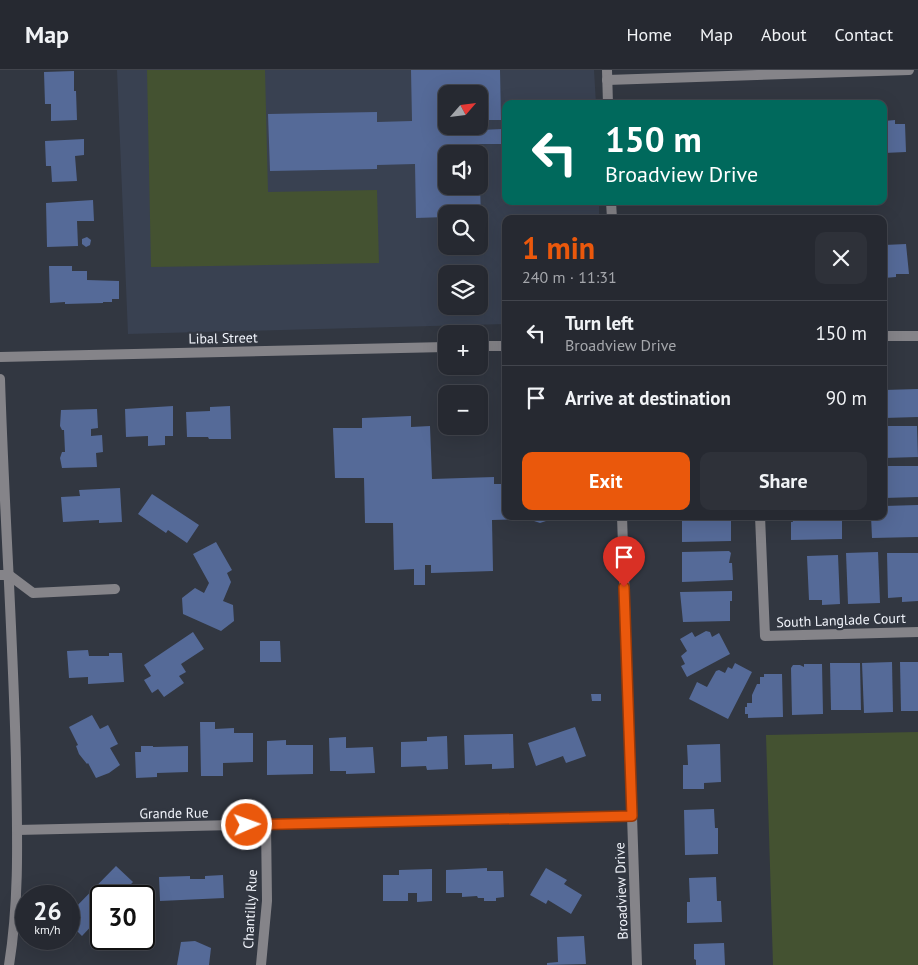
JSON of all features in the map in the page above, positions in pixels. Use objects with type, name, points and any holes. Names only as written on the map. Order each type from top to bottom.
[{"type":"street","points":[[608,100],[607,75],[909,70]]},
{"type":"street","points":[[887,336],[918,336]]},
{"type":"street","points":[[488,346],[502,346]]},
{"type":"street","name":"Libal Street","points":[[0,357],[438,347]]},
{"type":"street","points":[[0,379],[4,575],[14,677],[18,876],[14,937],[9,965]]},
{"type":"street","name":"Broadview Drive","points":[[622,520],[637,965]]},
{"type":"street","name":"South Langlade Court","points":[[760,520],[765,636],[918,632]]},
{"type":"street","points":[[4,575],[33,593],[115,589]]},
{"type":"street","name":"Grande Rue","points":[[17,830],[632,816]]},
{"type":"street","name":"Chantilly Rue","points":[[261,965],[266,901],[266,824]]},
{"type":"shaded area","points":[[117,70],[594,70],[596,100],[502,100],[502,205],[599,205],[599,215],[502,215],[502,324],[128,334]]},
{"type":"green space","points":[[147,70],[265,70],[268,192],[377,190],[379,263],[151,267]]},
{"type":"green space","points":[[918,732],[918,965],[773,965],[766,735]]},
{"type":"building","points":[[411,70],[500,70],[501,120],[488,120],[488,85],[438,85],[438,135],[488,135],[488,130],[502,129],[502,144],[438,145],[438,195],[480,195],[481,205],[438,205],[438,217],[416,218],[415,164],[377,165],[377,169],[270,171],[268,114],[377,112],[377,122],[412,121]]},
{"type":"building","points":[[74,71],[77,120],[51,121],[51,104],[45,104],[44,72]]},
{"type":"building","points":[[895,120],[895,124],[905,124],[906,152],[887,153],[887,121]]},
{"type":"building","points":[[84,139],[84,155],[75,156],[77,181],[52,182],[51,166],[46,166],[45,141]]},
{"type":"building","points":[[93,200],[94,221],[77,221],[78,246],[47,247],[46,203]]},
{"type":"building","points":[[87,237],[91,240],[90,245],[86,247],[82,244],[82,239]]},
{"type":"building","points":[[906,244],[909,274],[896,274],[896,277],[887,278],[887,245]]},
{"type":"building","points":[[49,266],[72,266],[72,271],[87,271],[87,280],[119,281],[119,299],[112,299],[112,302],[103,303],[50,303]]},
{"type":"building","points":[[918,389],[918,417],[887,418],[887,390]]},
{"type":"building","points":[[173,406],[173,436],[165,436],[165,445],[148,446],[148,436],[126,437],[125,409]]},
{"type":"building","points":[[230,406],[231,439],[187,437],[186,412],[210,411],[210,407]]},
{"type":"building","points":[[97,409],[98,428],[91,429],[91,436],[102,435],[103,452],[96,453],[97,467],[62,468],[60,458],[62,452],[65,452],[64,430],[60,426],[61,410]]},
{"type":"building","points":[[411,416],[411,427],[430,426],[432,479],[494,477],[494,484],[502,484],[502,520],[492,520],[493,571],[431,573],[431,565],[425,565],[425,585],[414,585],[414,569],[394,570],[393,523],[365,523],[364,478],[335,478],[333,428],[362,428],[362,418]]},
{"type":"building","points":[[887,426],[917,426],[918,457],[887,458]]},
{"type":"building","points":[[887,466],[918,466],[918,497],[887,498]]},
{"type":"building","points":[[120,488],[122,522],[99,523],[99,520],[63,522],[61,497],[80,496],[79,490]]},
{"type":"building","points":[[152,494],[199,525],[187,543],[168,530],[166,533],[138,514]]},
{"type":"building","points":[[918,505],[918,537],[872,538],[871,520],[887,520],[887,506]]},
{"type":"building","points":[[531,520],[549,520],[540,523]]},
{"type":"building","points":[[682,520],[731,520],[731,541],[682,542]]},
{"type":"building","points":[[792,520],[842,520],[842,539],[791,540],[791,522],[793,522]]},
{"type":"building","points":[[216,542],[232,570],[227,573],[231,582],[223,601],[233,605],[234,621],[221,631],[183,614],[182,598],[195,588],[204,593],[209,583],[193,554]]},
{"type":"building","points":[[729,551],[731,553],[729,563],[732,563],[733,580],[682,582],[682,552]]},
{"type":"building","points":[[878,552],[880,603],[848,604],[846,553]]},
{"type":"building","points":[[887,553],[918,553],[918,601],[902,602],[902,597],[888,598]]},
{"type":"building","points":[[838,555],[840,604],[822,605],[822,600],[809,600],[807,556]]},
{"type":"building","points":[[732,591],[730,621],[683,622],[680,592]]},
{"type":"building","points":[[706,631],[710,632],[712,637],[719,633],[730,654],[687,677],[681,666],[685,664],[681,656],[687,651],[680,639],[692,632],[695,637]]},
{"type":"building","points":[[193,632],[204,649],[181,664],[186,672],[179,676],[184,683],[164,697],[158,689],[152,693],[144,680],[151,676],[144,665]]},
{"type":"building","points":[[260,641],[280,641],[281,662],[260,662]]},
{"type":"building","points":[[88,650],[89,656],[109,656],[109,653],[122,653],[124,682],[88,684],[88,677],[69,678],[67,651]]},
{"type":"building","points":[[892,662],[893,712],[864,713],[862,663]]},
{"type":"building","points":[[900,662],[918,662],[918,711],[901,711]]},
{"type":"building","points":[[735,663],[752,672],[728,719],[689,699],[697,682],[707,687],[716,671],[719,670],[725,673],[728,667],[732,669]]},
{"type":"building","points":[[830,663],[860,663],[861,710],[831,710]]},
{"type":"building","points":[[804,664],[822,664],[823,714],[792,715],[791,668],[793,665],[804,667]]},
{"type":"building","points":[[764,674],[782,674],[783,717],[748,718],[748,714],[745,714],[745,707],[747,707],[747,703],[752,703],[752,695],[757,684],[760,684],[760,677],[764,677]]},
{"type":"building","points":[[591,694],[601,694],[601,701],[592,701]]},
{"type":"building","points":[[92,715],[100,729],[108,725],[118,744],[110,748],[120,765],[109,773],[96,778],[88,763],[79,754],[76,746],[78,745],[69,727]]},
{"type":"building","points":[[200,722],[215,722],[215,729],[234,728],[234,733],[253,733],[253,762],[223,763],[223,776],[201,776]]},
{"type":"building","points":[[575,727],[586,756],[566,763],[563,756],[536,766],[528,743]]},
{"type":"building","points":[[513,734],[514,768],[492,769],[492,764],[465,765],[464,735]]},
{"type":"building","points":[[447,736],[448,769],[427,770],[426,766],[401,767],[401,742],[427,741],[427,737]]},
{"type":"building","points":[[346,737],[346,748],[373,747],[375,773],[346,774],[346,771],[330,771],[329,738]]},
{"type":"building","points":[[286,740],[286,745],[313,745],[313,774],[267,775],[267,741]]},
{"type":"building","points":[[720,744],[721,782],[704,783],[704,789],[683,789],[683,765],[688,765],[687,745]]},
{"type":"building","points":[[141,746],[188,746],[188,772],[157,773],[157,777],[136,778],[135,752],[141,752]]},
{"type":"building","points":[[714,809],[715,828],[718,828],[718,854],[685,855],[684,810]]},
{"type":"building","points":[[116,866],[133,882],[130,885],[97,885]]},
{"type":"building","points":[[487,868],[487,871],[503,871],[504,897],[496,898],[496,901],[484,901],[484,898],[478,898],[477,896],[462,897],[462,893],[446,893],[446,870]]},
{"type":"building","points":[[546,868],[567,880],[564,884],[582,895],[571,914],[548,900],[546,904],[530,895]]},
{"type":"building","points":[[432,869],[432,901],[417,902],[417,893],[408,893],[408,901],[383,901],[383,875],[399,875],[399,870]]},
{"type":"building","points":[[223,875],[224,898],[160,901],[159,877],[190,876],[190,879],[205,879],[205,876]]},
{"type":"building","points":[[716,877],[717,901],[721,901],[722,922],[687,923],[687,902],[690,902],[689,878]]},
{"type":"building","points":[[90,893],[90,927],[82,936],[80,934],[80,903]]},
{"type":"building","points":[[584,936],[586,964],[547,965],[547,963],[558,962],[557,937]]},
{"type":"building","points":[[195,941],[211,948],[209,965],[177,965],[181,942]]},
{"type":"building","points":[[724,943],[725,965],[696,965],[694,944]]},
{"type":"route","points":[[247,825],[632,816],[624,587]]}]
